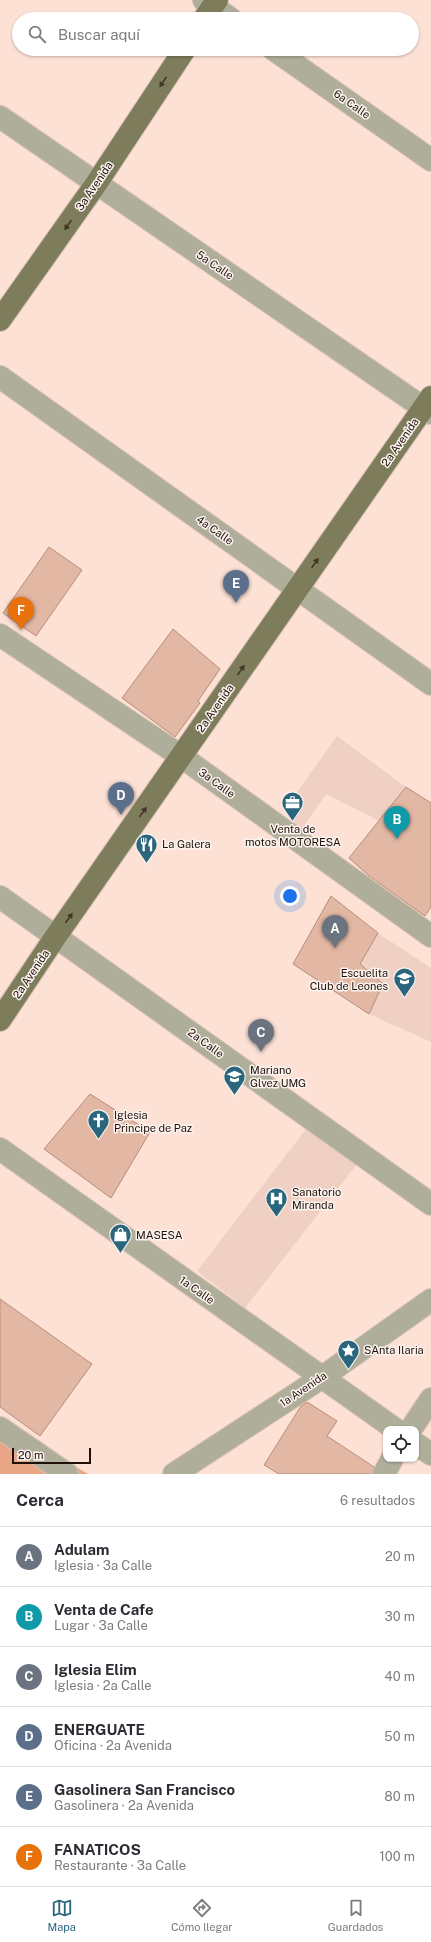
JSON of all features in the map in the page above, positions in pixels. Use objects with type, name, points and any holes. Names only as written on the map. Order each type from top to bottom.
[{"type":"main road","name":"3a Avenida","points":[[0,320],[96,184],[180,56]]},
{"type":"main road","name":"2a Avenida","points":[[0,1020],[56,936],[182,757],[297,589],[428,406]]},
{"type":"street","points":[[209,6],[219,12]]},
{"type":"street","name":"6a Calle","points":[[283,56],[431,160]]},
{"type":"street","name":"5a Calle","points":[[0,117],[96,184],[428,406]]},
{"type":"street","name":"4a Calle","points":[[0,377],[431,684]]},
{"type":"street","name":"3a Calle","points":[[0,635],[182,757],[431,936]]},
{"type":"street","name":"2a Calle","points":[[0,897],[431,1204]]},
{"type":"street","name":"1a Calle","points":[[0,1149],[391,1426]]},
{"type":"street","name":"1a Avenida","points":[[174,1474],[321,1378],[431,1300]]},
{"type":"street","points":[[412,1426],[431,1400]]},
{"type":"street","points":[[0,1428],[67,1474]]},
{"type":"street","points":[[419,1446],[431,1454]]},
{"type":"street","points":[[384,1474],[390,1462]]},
{"type":"shaded area","points":[[337,736],[406,787],[379,821],[326,794],[302,829],[293,823],[284,810]]},
{"type":"shaded area","name":"Escuelita Club de Leones","points":[[378,933],[431,968],[431,1042],[369,1014],[383,984],[360,964]]},
{"type":"shaded area","name":"Sanatorio Miranda","points":[[306,1129],[357,1164],[245,1308],[197,1271]]},
{"type":"shaded area","points":[[0,1420],[11,1428],[88,1474],[0,1474]]},
{"type":"building","points":[[49,547],[82,570],[36,636],[3,613]]},
{"type":"building","points":[[173,629],[220,669],[198,701],[200,703],[175,737],[122,698]]},
{"type":"building","points":[[406,787],[431,803],[431,907],[425,916],[369,876],[349,858]]},
{"type":"building","points":[[331,896],[378,933],[360,964],[383,984],[369,1014],[293,964]]},
{"type":"building","name":"Iglesia Principe de Paz","points":[[90,1094],[150,1132],[111,1198],[44,1149]]},
{"type":"building","points":[[0,1299],[92,1364],[40,1436],[0,1407]]},
{"type":"building","points":[[307,1402],[337,1421],[327,1436],[374,1467],[372,1474],[279,1474],[264,1465],[301,1406]]},
{"type":"place","name":"Gasolinera San Francisco","points":[[236,603]]},
{"type":"place","name":"FANATICOS","points":[[21,630]]},
{"type":"place","name":"ENERGUATE","points":[[121,815]]},
{"type":"place","name":"Venta de motos MOTORESA","points":[[293,822]]},
{"type":"place","name":"Venta de Cafe","points":[[397,839]]},
{"type":"place","name":"La Galera","points":[[147,864]]},
{"type":"place","name":"Adulam","points":[[335,948]]},
{"type":"place","name":"Escuelita Club de Leones","points":[[404,998]]},
{"type":"place","name":"Iglesia Elim","points":[[261,1052]]},
{"type":"place","name":"Mariano Glvez UMG","points":[[234,1096]]},
{"type":"place","name":"Iglesia Principe de Paz","points":[[98,1140]]},
{"type":"place","name":"Sanatorio Miranda","points":[[277,1218]]},
{"type":"place","name":"MASESA","points":[[120,1254]]},
{"type":"place","name":"SAnta Ilaria","points":[[349,1370]]}]
